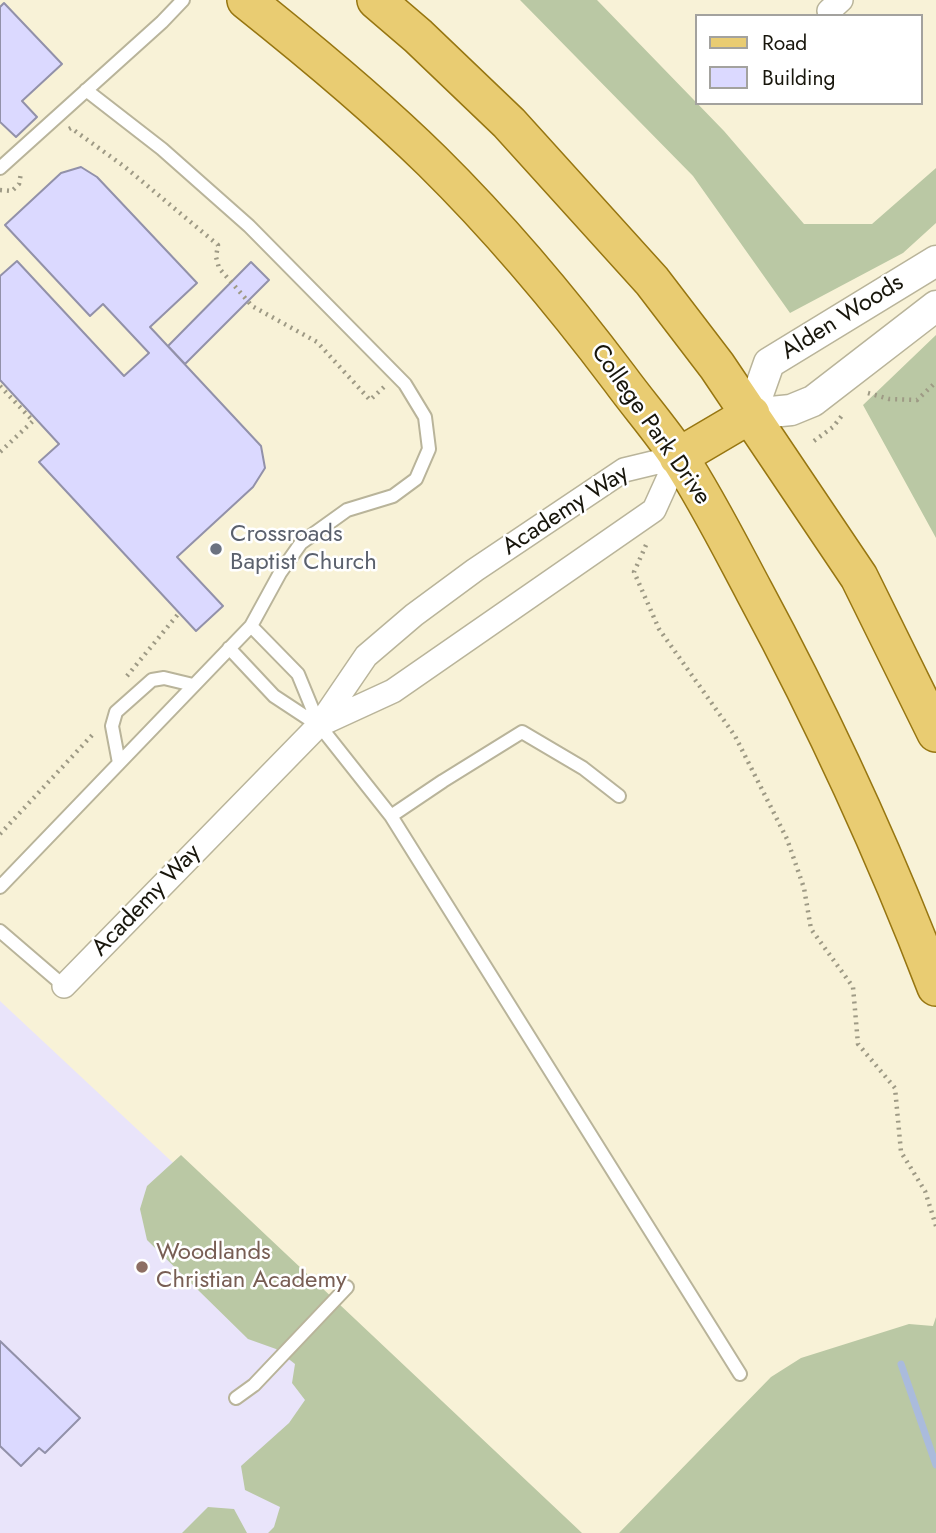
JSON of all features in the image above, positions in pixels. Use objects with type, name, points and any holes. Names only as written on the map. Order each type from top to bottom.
[{"type":"main road","name":"College Park Drive","points":[[246,0],[371,104],[481,212],[585,332],[678,457],[721,530],[804,684],[877,843],[936,987]]},
{"type":"main road","points":[[376,0],[509,123],[652,281],[751,414],[859,577],[936,733]]},
{"type":"main road","points":[[678,457],[751,414]]},
{"type":"street","name":"Alden Woods","points":[[936,261],[769,363],[751,414],[791,410],[813,401],[936,306]]},
{"type":"street","name":"Academy Way","points":[[64,986],[319,725],[366,656],[414,615],[475,570],[624,470],[678,457]]},
{"type":"street","name":"Academy Way","points":[[319,725],[393,691],[654,510],[678,457]]},
{"type":"lane","points":[[0,168],[183,0]]},
{"type":"lane","points":[[0,887],[251,626],[280,573],[301,543],[347,510],[393,496],[416,479],[429,449],[425,417],[397,375],[249,226],[162,149],[86,90]]},
{"type":"lane","points":[[251,626],[298,674],[319,725],[391,816],[740,1374]]},
{"type":"lane","points":[[229,648],[274,696],[319,725]]},
{"type":"lane","points":[[119,763],[112,726],[117,712],[152,680],[164,678],[193,685]]},
{"type":"lane","points":[[391,816],[522,732],[583,768],[618,796]]},
{"type":"lane","points":[[0,931],[64,986]]},
{"type":"lane","points":[[236,1398],[254,1385],[347,1287]]},
{"type":"path","points":[[61,136],[71,128],[125,167],[218,245],[216,257],[219,268],[252,306],[317,342],[370,400],[397,375]]},
{"type":"path","points":[[0,190],[12,191],[19,184],[21,173]]},
{"type":"path","points":[[859,397],[866,392],[889,399],[917,400],[936,382]]},
{"type":"path","points":[[0,386],[33,421],[0,452]]},
{"type":"path","points":[[814,441],[846,411]]},
{"type":"path","points":[[647,543],[634,572],[659,629],[735,736],[787,839],[804,888],[811,929],[853,987],[858,1044],[895,1088],[901,1152],[925,1191],[936,1226]]},
{"type":"shaded area","name":"Woodlands Christian Academy","points":[[0,1001],[569,1533],[0,1533]]},
{"type":"green space","points":[[520,0],[597,0],[694,100],[694,105],[699,105],[724,131],[804,224],[872,224],[936,168],[936,223],[903,253],[790,313],[693,176]]},
{"type":"green space","points":[[936,335],[936,538],[863,405]]},
{"type":"green space","points":[[181,1155],[582,1533],[268,1533],[274,1527],[280,1507],[245,1490],[241,1466],[289,1423],[305,1400],[292,1383],[295,1364],[276,1349],[248,1339],[147,1240],[140,1209],[147,1186]]},
{"type":"green space","points":[[936,1317],[936,1533],[619,1533],[771,1377],[801,1358],[909,1324],[933,1326]]},
{"type":"green space","points":[[208,1507],[234,1509],[247,1533],[182,1533]]},
{"type":"building","points":[[4,3],[62,64],[22,101],[37,117],[16,137],[0,122],[0,7]]},
{"type":"building","points":[[81,167],[97,177],[197,283],[150,327],[261,446],[265,468],[253,487],[177,557],[223,606],[196,631],[39,462],[59,444],[0,380],[0,276],[17,261],[124,376],[149,353],[103,304],[90,316],[5,225],[61,173]]},
{"type":"building","points":[[251,262],[269,280],[185,364],[168,346]]},
{"type":"building","points":[[0,1341],[80,1418],[45,1453],[39,1448],[21,1466],[0,1446]]},
{"type":"waterway","points":[[901,1364],[936,1465]]},
{"type":"place","name":"Crossroads Baptist Church","points":[[216,549]]},
{"type":"place","name":"Woodlands Christian Academy","points":[[142,1267]]}]
